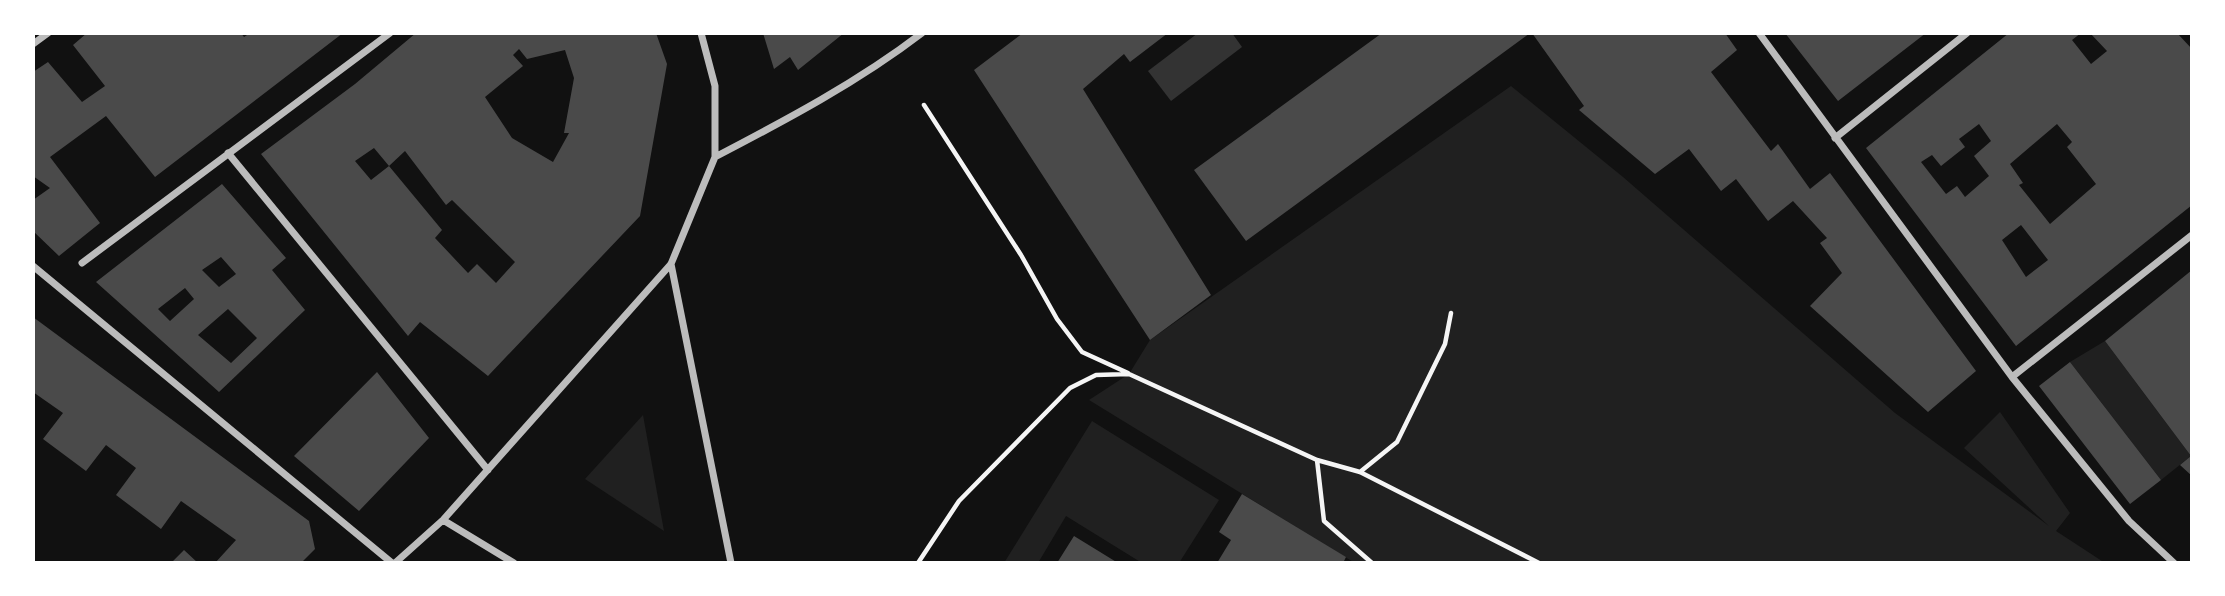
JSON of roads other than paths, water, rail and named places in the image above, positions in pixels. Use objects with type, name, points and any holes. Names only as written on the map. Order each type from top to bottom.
[{"type":"street","points":[[33,44],[48,33]]},
{"type":"street","points":[[82,263],[390,33]]},
{"type":"street","points":[[33,266],[394,563],[443,520],[671,264],[715,157],[715,86],[701,33]]},
{"type":"street","points":[[715,157],[803,111],[895,54],[922,33]]},
{"type":"street","points":[[1759,33],[2012,377],[2129,521],[2174,563]]},
{"type":"street","points":[[1835,138],[1966,33]]},
{"type":"street","points":[[228,153],[488,470]]},
{"type":"street","points":[[2012,377],[2192,234]]},
{"type":"street","points":[[671,264],[731,563]]},
{"type":"street","points":[[443,520],[514,563]]}]
